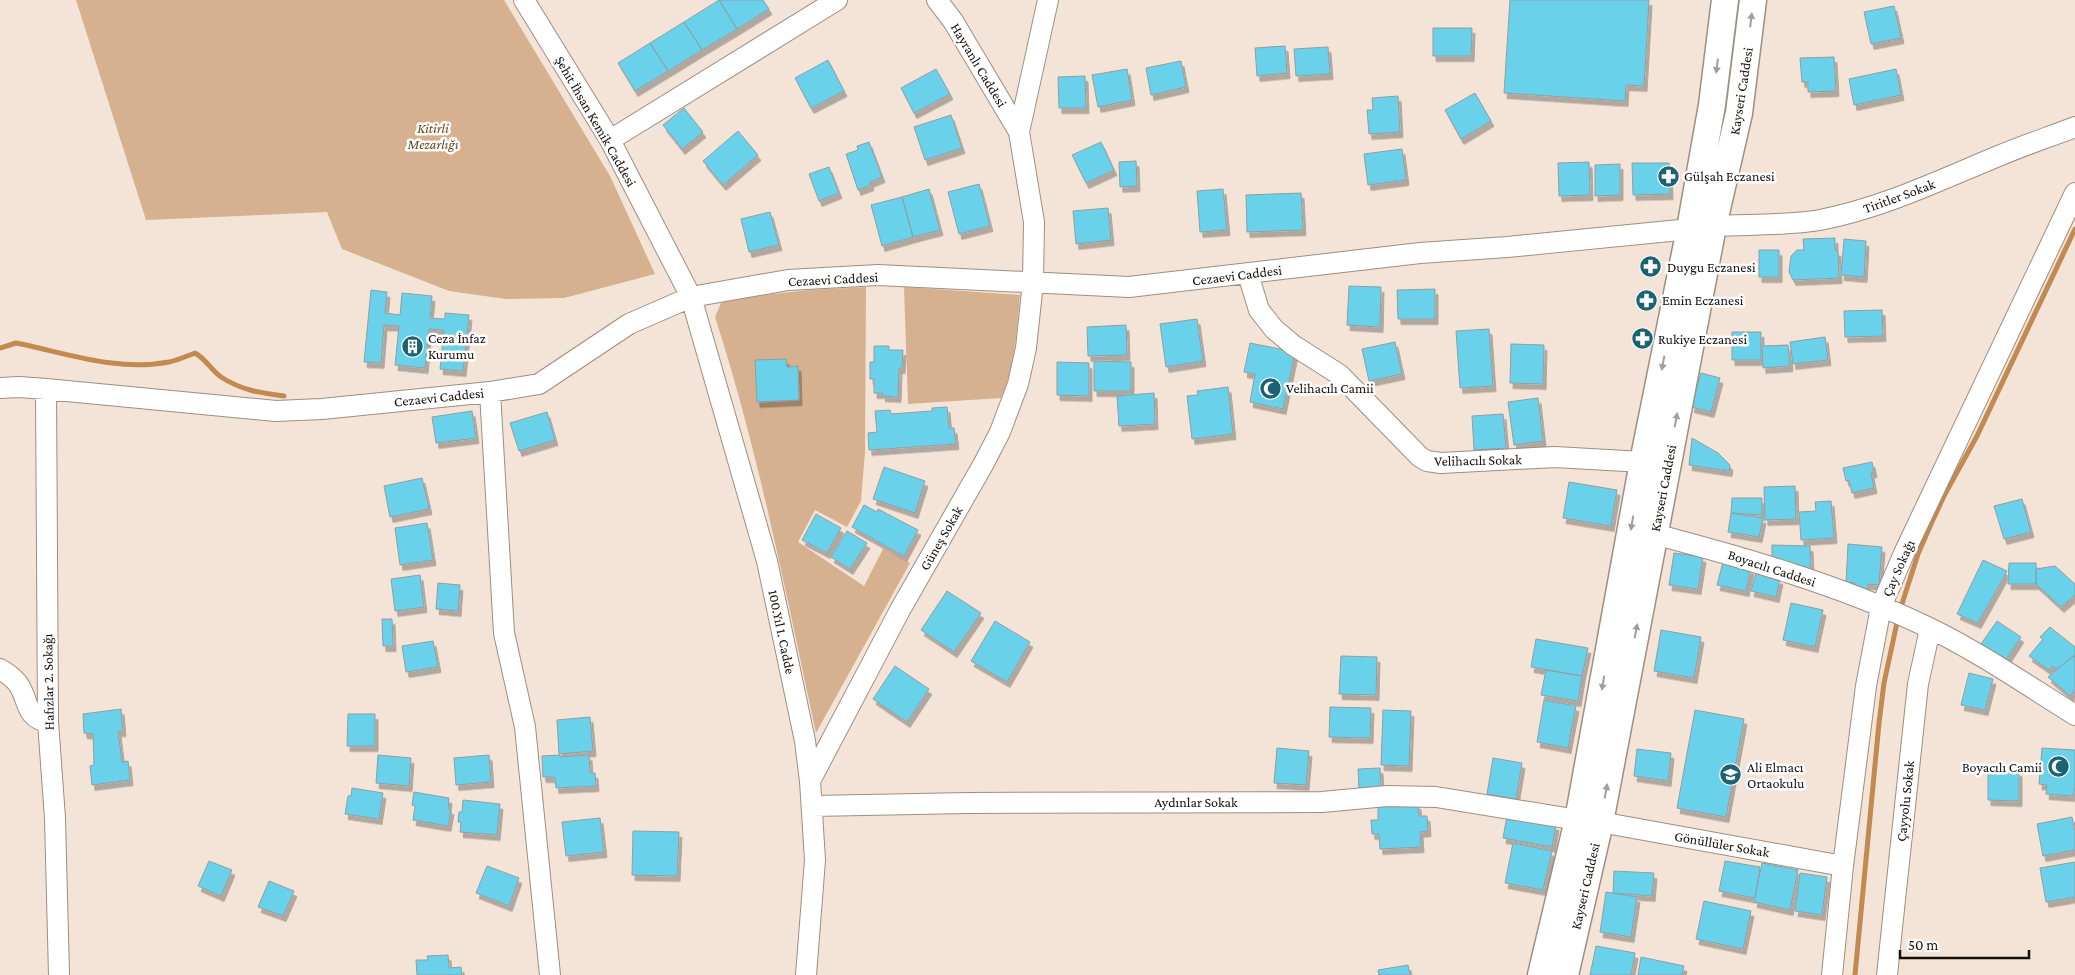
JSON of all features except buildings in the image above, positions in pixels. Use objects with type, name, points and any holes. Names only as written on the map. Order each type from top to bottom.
[{"type":"main road","name":"Kayseri Caddesi","points":[[1541,975],[1589,821],[1654,534],[1702,227],[1712,105],[1725,0]]},
{"type":"main road","name":"Kayseri Caddesi","points":[[1565,975],[1643,462],[1702,227],[1739,113],[1754,0]]},
{"type":"street","name":"Şehit İhsan Kemik Caddesi","points":[[524,0],[610,140],[691,297]]},
{"type":"street","points":[[610,140],[837,0]]},
{"type":"street","name":"Hayranlı Caddesi","points":[[937,0],[953,21],[1019,132]]},
{"type":"street","points":[[1019,132],[1048,0]]},
{"type":"street","name":"Tiritler Sokak","points":[[1702,227],[1795,223],[1819,220],[1863,210],[1906,195],[1999,156],[2075,128]]},
{"type":"street","name":"Güneş Sokak","points":[[810,781],[900,610],[984,463],[1000,432],[1022,372],[1033,282],[1034,222],[1019,132]]},
{"type":"street","name":"Çay Sokağı","points":[[1832,975],[1843,866],[1866,686],[1884,608],[1905,551],[2075,193]]},
{"type":"street","name":"Cezaevi Caddesi","points":[[0,388],[46,389],[276,411],[322,409],[490,392],[539,384],[629,324],[691,297],[788,280],[869,276],[1129,287],[1420,253],[1507,247],[1702,227]]},
{"type":"street","name":"Velihacılı Sokak","points":[[1248,274],[1259,310],[1274,329],[1293,345],[1340,375],[1413,451],[1427,461],[1456,463],[1555,457],[1643,462]]},
{"type":"street","name":"100.Yıl 1. Cadde","points":[[691,297],[767,561],[805,742],[810,781],[815,860],[806,975]]},
{"type":"street","name":"Hafızlar 2. Sokağı","points":[[46,389],[48,722],[55,818],[59,975]]},
{"type":"street","points":[[490,392],[504,633],[524,728],[550,975]]},
{"type":"street","name":"Boyacılı Caddesi","points":[[1654,534],[1764,564],[1884,608],[1926,626]]},
{"type":"street","points":[[1926,626],[2075,715]]},
{"type":"street","name":"Çayyolu Sokak","points":[[1887,975],[1918,684],[1926,626]]},
{"type":"street","points":[[0,669],[15,680],[20,687],[31,714],[36,719],[48,722]]},
{"type":"street","name":"Aydınlar Sokak","points":[[812,806],[968,803],[1322,802],[1387,796],[1426,797],[1589,821]]},
{"type":"street","name":"Gönüllüler Sokak","points":[[1589,821],[1843,866]]},
{"type":"green space","name":"Kitirli Mezarlığı","points":[[76,0],[504,0],[610,176],[655,274],[564,298],[506,299],[449,291],[342,249],[327,212],[146,220]]},
{"type":"green space","points":[[866,287],[865,452],[861,501],[847,527],[815,510],[798,542],[864,586],[883,549],[910,563],[816,733],[758,472],[731,368],[715,317],[721,303],[730,299],[809,290]]},
{"type":"green space","points":[[904,287],[1020,295],[1012,361],[1001,398],[908,404]]},
{"type":"waterway","points":[[1900,610],[1918,554],[1931,524],[1977,436],[2075,229]]},
{"type":"waterway","points":[[0,348],[16,343],[92,360],[131,365],[169,362],[195,353],[221,377],[236,385],[259,392],[284,396]]},
{"type":"waterway","points":[[1855,975],[1879,723],[1884,683],[1898,618]]},
{"type":"place","name":"Gülşah Eczanesi","points":[[1668,176]]},
{"type":"place","name":"Duygu Eczanesi","points":[[1651,267]]},
{"type":"place","name":"Emin Eczanesi","points":[[1646,300]]},
{"type":"place","name":"Rukiye Eczanesi","points":[[1642,339]]},
{"type":"place","name":"Ceza İnfaz Kurumu","points":[[412,346]]},
{"type":"place","name":"Velihacılı Camii","points":[[1270,388]]},
{"type":"place","name":"Boyacılı Camii","points":[[2058,767]]},
{"type":"place","name":"Ali Elmacı Ortaokulu","points":[[1731,775]]}]
